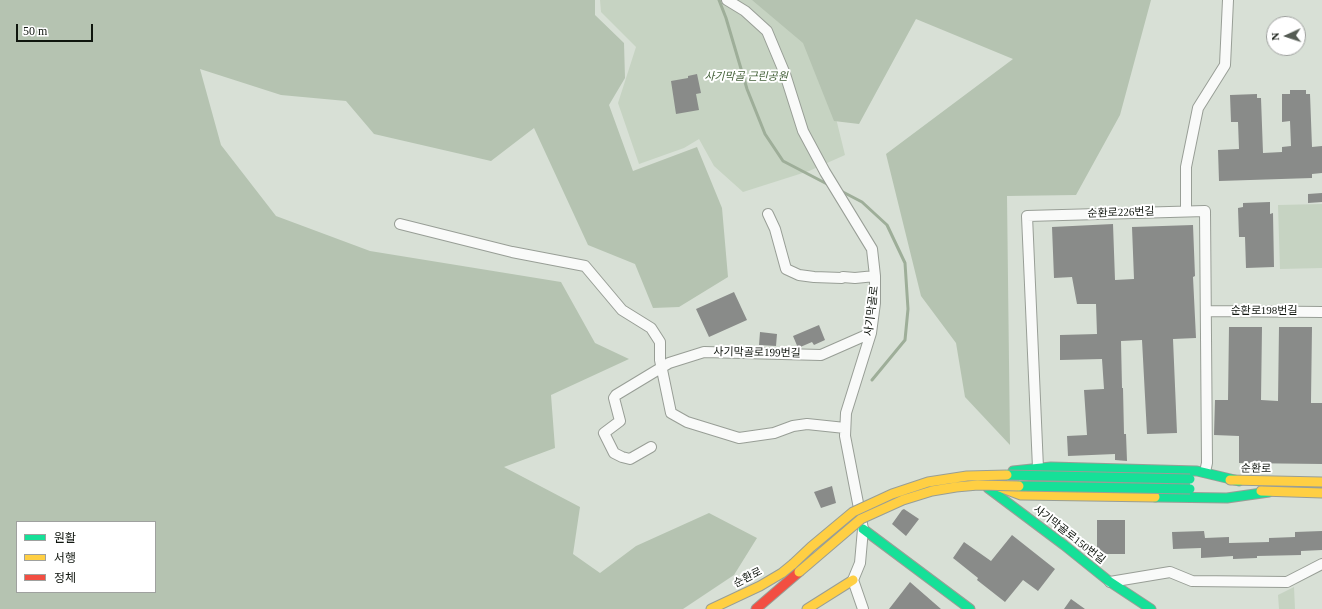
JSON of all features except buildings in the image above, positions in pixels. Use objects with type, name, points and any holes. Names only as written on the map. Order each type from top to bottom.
[{"type":"main road","points":[[860,511],[880,501],[922,485],[1038,468],[1051,467],[1205,472],[1240,481]]},
{"type":"main road","name":"순환로","points":[[711,609],[760,586],[782,573],[816,542],[853,512],[892,494],[928,482],[967,476],[1000,475],[1322,482]]},
{"type":"main road","points":[[974,477],[1021,495],[1227,498],[1269,492]]},
{"type":"main road","name":"사기막골로150번길","points":[[974,477],[1110,582],[1151,609]]},
{"type":"main road","name":"순환로","points":[[756,609],[861,519],[903,500],[932,491],[978,485],[1322,493]]},
{"type":"main road","points":[[864,529],[970,609]]},
{"type":"main road","points":[[807,609],[853,580]]},
{"type":"street","name":"사기막골로","points":[[727,0],[745,11],[767,31],[785,74],[803,131],[825,172],[872,249],[875,276],[875,303],[871,333],[846,413],[845,428],[845,436],[864,529],[860,563],[853,580]]},
{"type":"street","points":[[1186,211],[1186,167],[1198,108],[1225,65],[1228,0]]},
{"type":"street","name":"순환로226번길","points":[[1038,468],[1027,216],[1205,211],[1207,464],[1205,472]]},
{"type":"street","points":[[768,214],[775,229],[786,269],[800,275],[814,277],[842,278],[843,276],[855,278],[875,276]]},
{"type":"street","points":[[400,224],[505,250],[585,266],[622,310],[651,328],[660,342],[661,364],[671,413],[687,422],[739,438],[774,433],[793,426],[807,424],[845,428]]},
{"type":"street","name":"순환로198번길","points":[[1206,311],[1322,312]]},
{"type":"street","name":"사기막골로199번길","points":[[651,447],[630,459],[622,457],[614,453],[604,433],[620,421],[614,398],[661,364],[704,352],[821,355],[871,333]]},
{"type":"street","points":[[1110,582],[1170,572],[1192,582],[1287,582],[1322,564]]},
{"type":"street","points":[[853,580],[863,609]]},
{"type":"green space","points":[[0,0],[595,0],[595,15],[624,43],[625,78],[609,105],[633,171],[697,147],[722,208],[728,277],[679,307],[653,308],[635,264],[588,245],[534,128],[491,161],[374,134],[346,101],[281,95],[200,69],[221,145],[276,216],[370,251],[561,282],[595,343],[629,359],[551,395],[555,448],[504,467],[580,507],[573,554],[600,573],[636,546],[709,513],[757,538],[734,575],[683,609],[0,609]]},
{"type":"green space","name":"사기막골 근린공원","points":[[600,0],[807,0],[845,155],[809,171],[743,192],[714,166],[699,139],[684,148],[639,164],[618,103],[636,47],[601,12]]},
{"type":"green space","points":[[752,0],[1151,0],[1120,115],[1076,195],[1007,196],[1010,445],[965,397],[956,343],[921,296],[886,154],[1013,59],[916,19],[859,124],[834,121],[803,43]]},
{"type":"green space","points":[[1322,204],[1322,268],[1280,269],[1278,205]]},
{"type":"green space","points":[[1294,587],[1295,609],[1279,609],[1278,595]]},
{"type":"waterway","points":[[719,0],[726,18],[747,89],[765,134],[783,161],[829,185]]},
{"type":"waterway","points":[[841,191],[862,202],[887,225],[905,263],[908,309],[905,340],[872,380]]},
{"type":"traffic: fast","points":[[1013,471],[1051,467],[1197,471],[1239,481]]},
{"type":"traffic: fast","points":[[1007,475],[1190,479]]},
{"type":"traffic: fast","points":[[1019,486],[1190,489]]},
{"type":"traffic: fast","points":[[988,488],[1064,545],[1110,582],[1151,609]]},
{"type":"traffic: fast","points":[[1155,497],[1227,498],[1269,492]]},
{"type":"traffic: fast","points":[[863,529],[970,609]]},
{"type":"traffic: slow","points":[[793,564],[853,512],[892,494],[928,482],[967,476],[1007,475]]},
{"type":"traffic: slow","points":[[1230,480],[1322,482]]},
{"type":"traffic: slow","points":[[799,572],[861,519],[903,500],[932,491],[956,487],[978,485],[1019,486]]},
{"type":"traffic: slow","points":[[997,486],[1021,495],[1155,497]]},
{"type":"traffic: slow","points":[[1261,491],[1322,493]]},
{"type":"traffic: slow","points":[[711,609],[760,586],[782,573],[793,564]]},
{"type":"traffic: slow","points":[[807,609],[853,580]]},
{"type":"traffic: jam","points":[[756,609],[799,572]]}]
